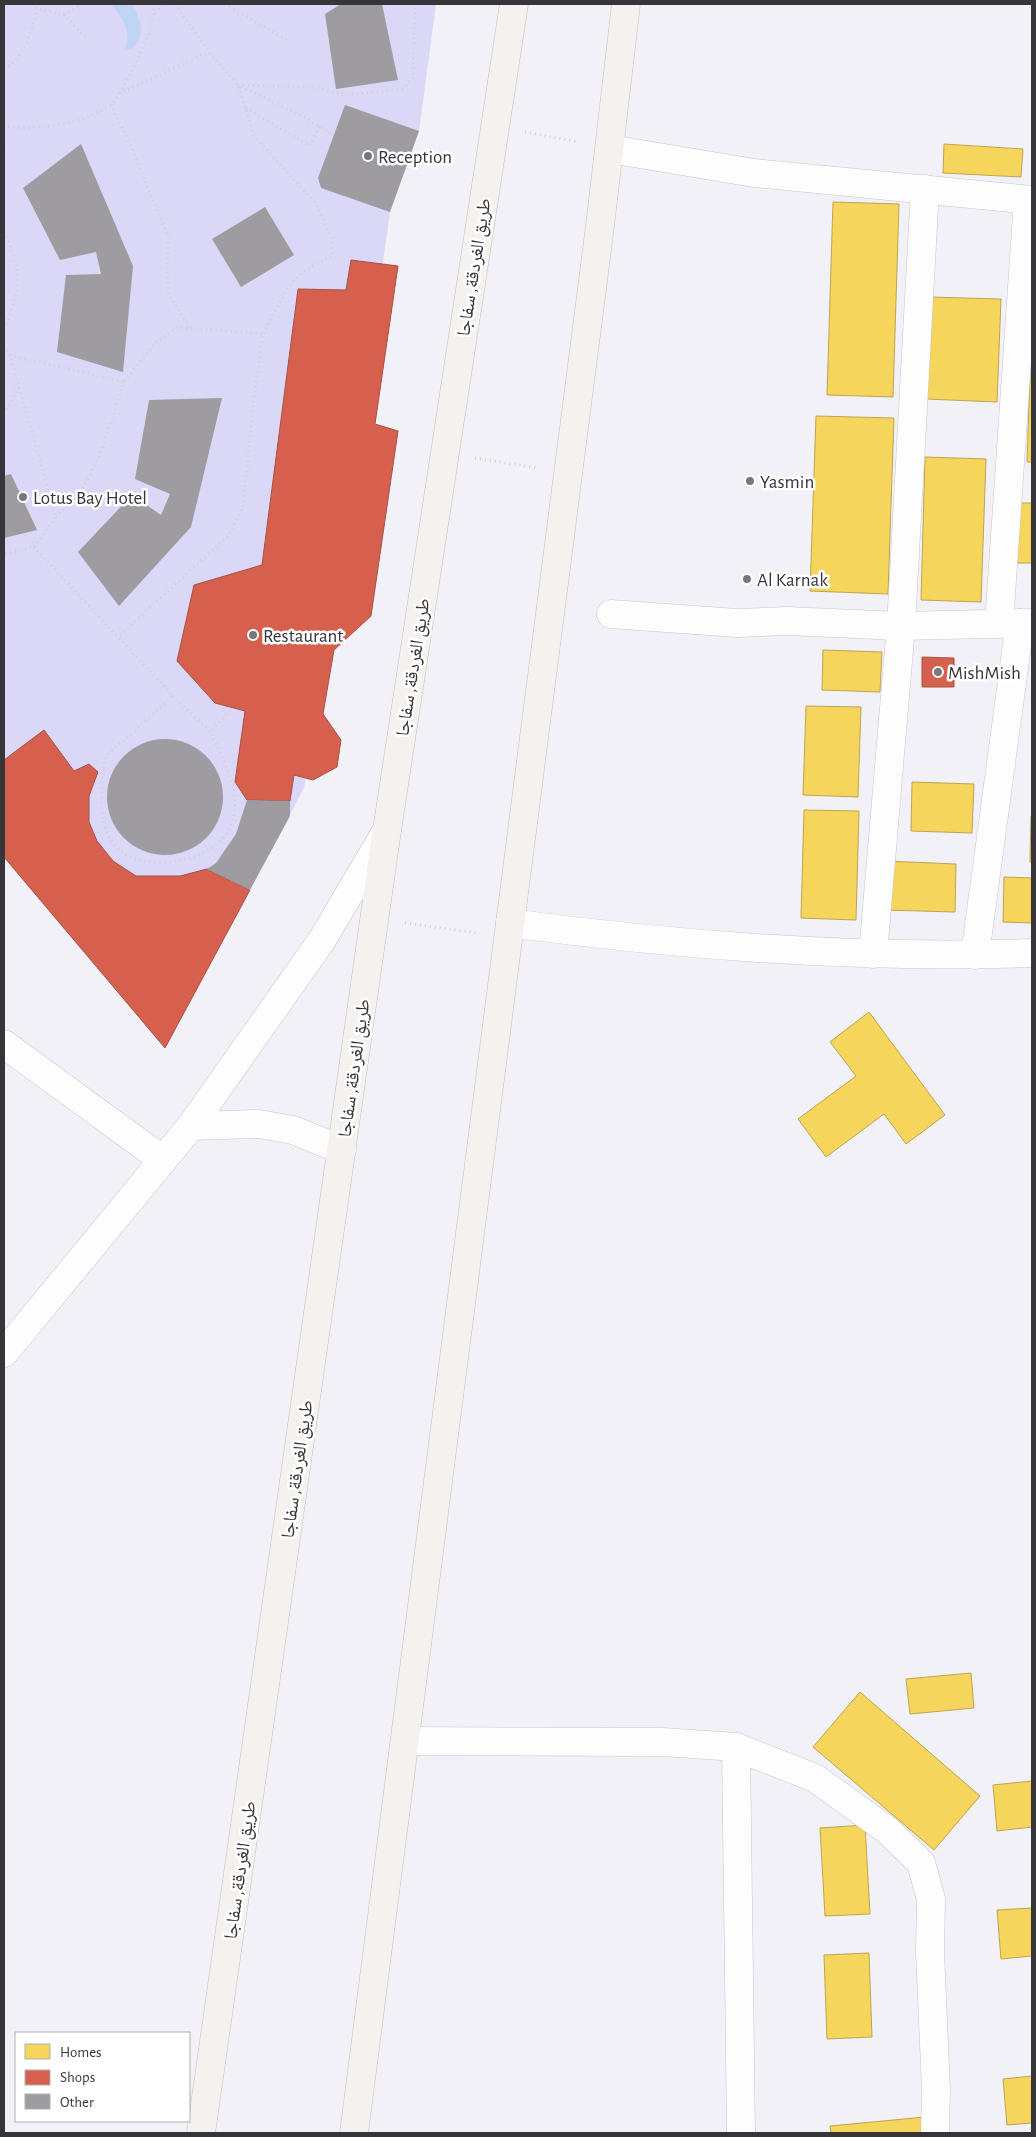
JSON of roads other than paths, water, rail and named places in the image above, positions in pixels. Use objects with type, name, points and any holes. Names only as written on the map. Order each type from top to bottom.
[{"type":"main road","name":"طريق الغردقة, سفاجا","points":[[201,2133],[387,830],[514,4]]},
{"type":"main road","points":[[354,2133],[610,148],[626,4]]},
{"type":"street","points":[[610,148],[754,173],[1030,200],[1017,623],[975,955]]},
{"type":"street","points":[[873,954],[901,626],[925,189]]},
{"type":"street","points":[[612,614],[698,622],[787,621],[901,626],[1017,623]]},
{"type":"street","points":[[4,1353],[191,1126],[322,940],[387,830]]},
{"type":"street","points":[[509,930],[677,943],[873,954],[975,955],[1032,953]]},
{"type":"street","points":[[4,1044],[163,1160]]},
{"type":"street","points":[[191,1126],[259,1124],[292,1130],[342,1150]]},
{"type":"street","points":[[405,1741],[662,1742],[736,1746],[815,1778],[887,1830],[921,1863],[932,1899],[930,1952],[936,2090],[935,2133]]},
{"type":"street","points":[[736,1746],[741,2133]]},
{"type":"water","points":[[111,4],[132,4],[140,24],[139,38],[136,44],[124,51],[127,44],[127,32],[123,21]]},
{"type":"place","name":"Reception","points":[[368,156]]},
{"type":"place","name":"Yasmin","points":[[750,481]]},
{"type":"place","name":"Lotus Bay Hotel","points":[[23,497]]},
{"type":"place","name":"Al Karnak","points":[[747,579]]},
{"type":"place","name":"Restaurant","points":[[253,635]]},
{"type":"place","name":"MishMish","points":[[938,672]]}]
